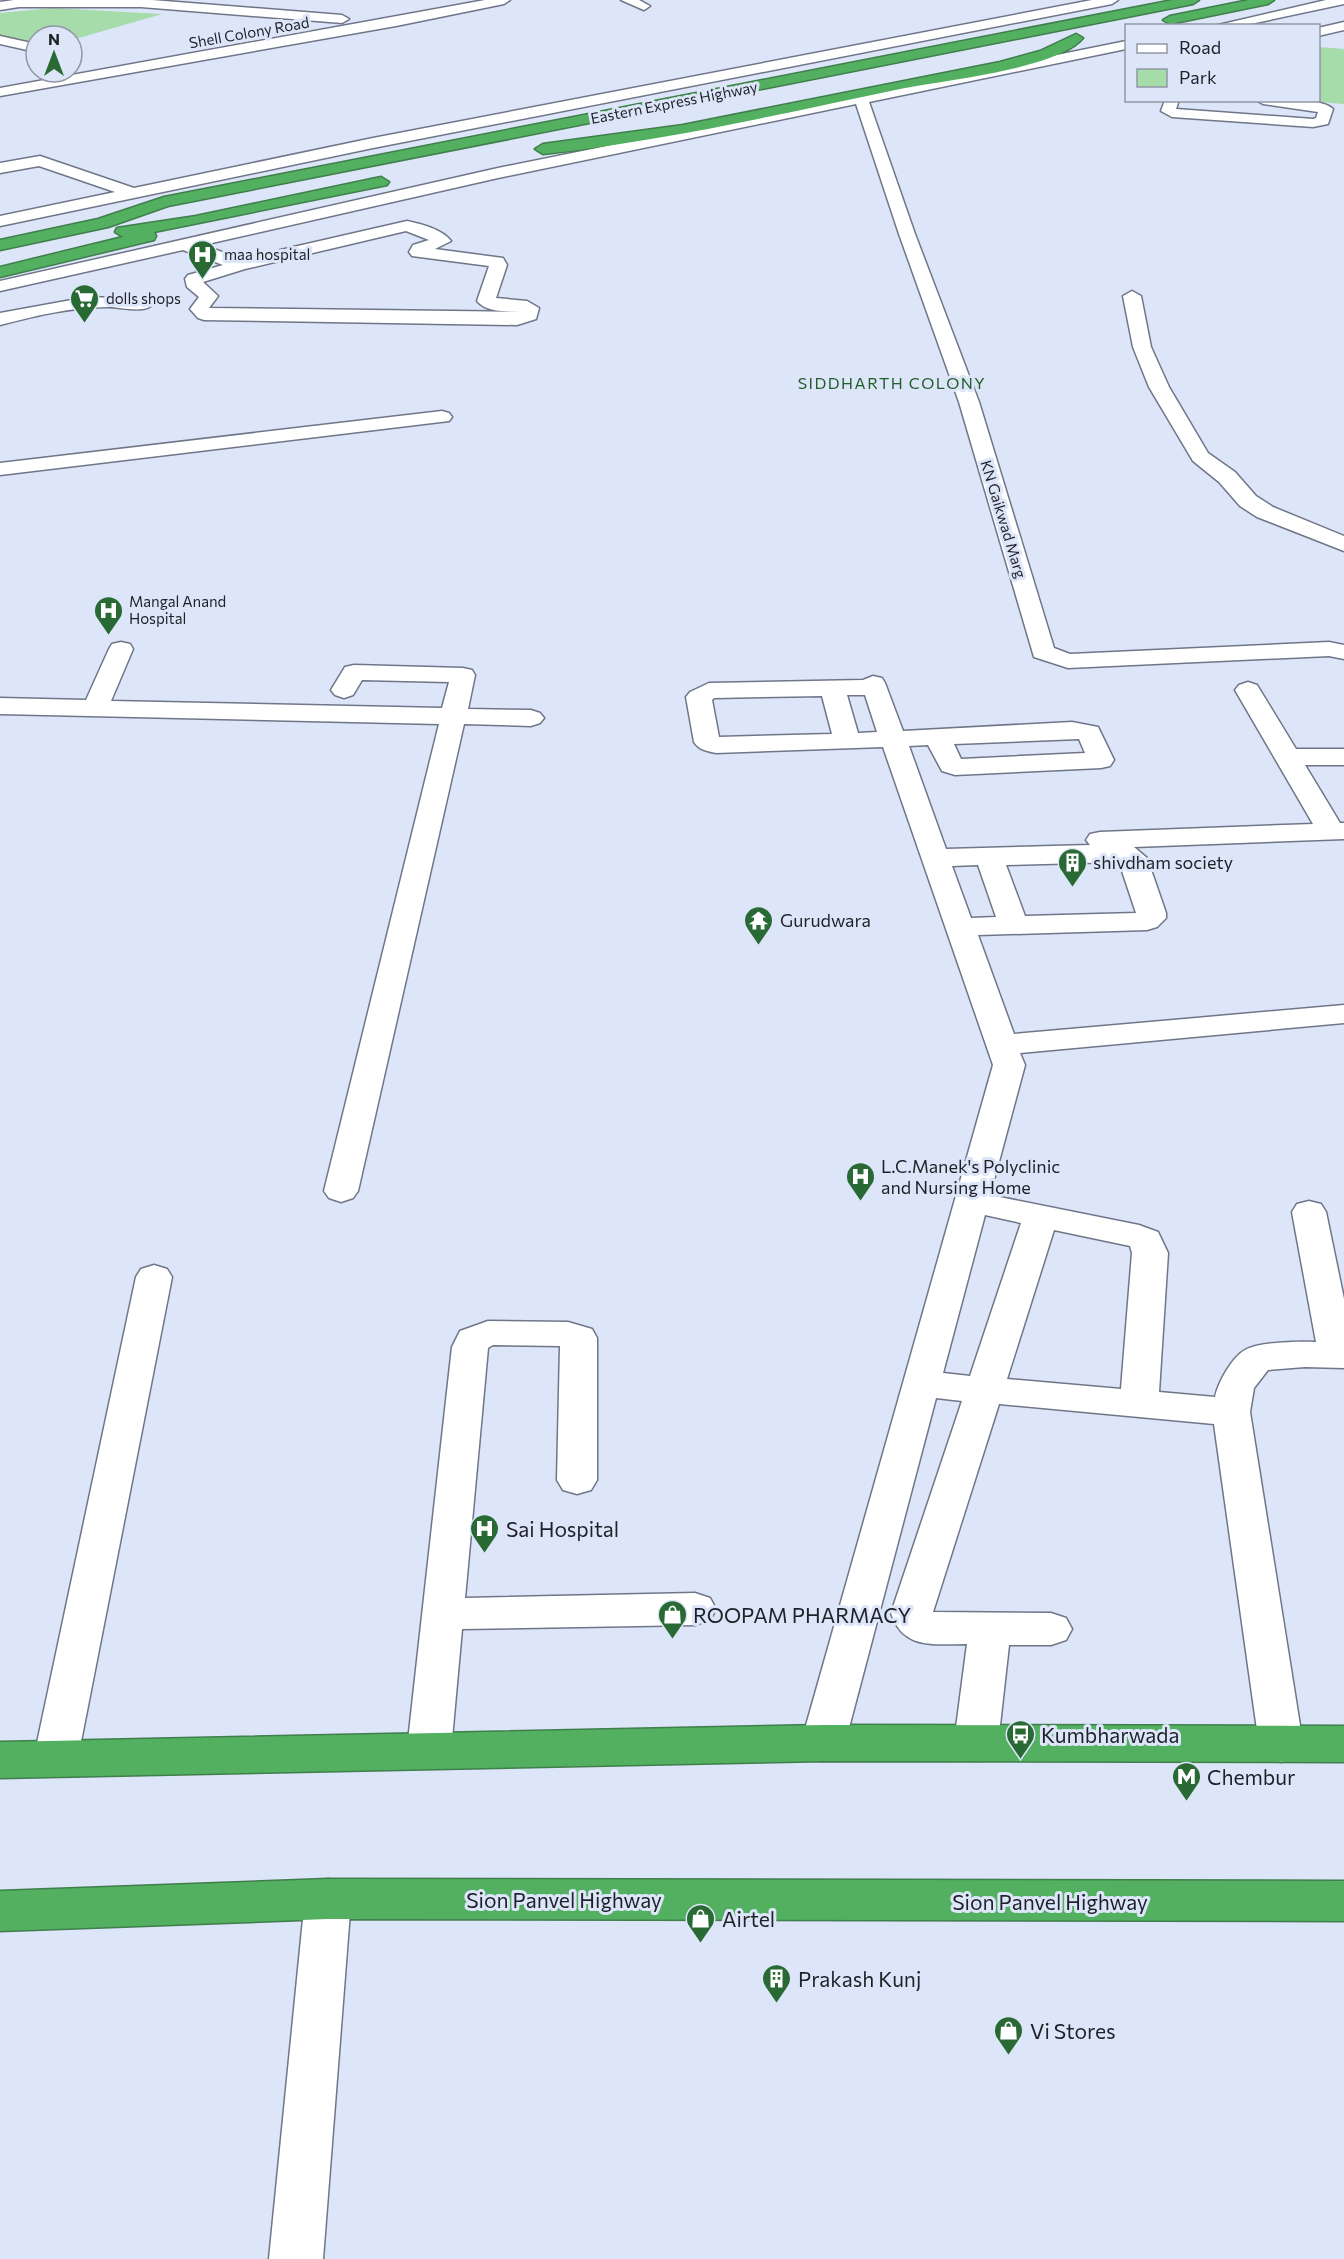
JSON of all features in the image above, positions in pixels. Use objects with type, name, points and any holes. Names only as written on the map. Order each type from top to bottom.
[{"type":"highway","name":"Eastern Express Highway","points":[[160,204],[1192,0]]},
{"type":"highway","points":[[1152,23],[1268,0]]},
{"type":"highway","points":[[0,260],[124,232],[196,221],[543,149],[603,144],[685,130],[1005,63],[1064,49],[1081,37]]},
{"type":"highway","points":[[0,245],[102,223],[160,204]]},
{"type":"highway","points":[[0,230],[89,211],[160,204]]},
{"type":"highway","points":[[0,272],[136,240],[196,221]]},
{"type":"highway","points":[[0,1760],[56,1757],[823,1743],[1344,1744]]},
{"type":"highway","name":"Sion Panvel Highway","points":[[0,1911],[328,1899],[1344,1901]]},
{"type":"street","name":"Shell Colony Road","points":[[0,92],[396,22],[504,0]]},
{"type":"street","points":[[627,0],[644,6]]},
{"type":"street","points":[[1050,0],[1112,16]]},
{"type":"street","points":[[0,221],[373,143],[1112,0]]},
{"type":"street","points":[[1230,24],[1344,0]]},
{"type":"street","points":[[0,6],[19,3],[141,3],[396,22]]},
{"type":"street","points":[[1320,32],[1339,34]]},
{"type":"street","points":[[1320,41],[1339,34]]},
{"type":"street","points":[[0,40],[24,45]]},
{"type":"street","points":[[0,286],[181,243],[542,164],[1125,45]]},
{"type":"street","points":[[92,60],[131,69]]},
{"type":"street","name":"KN Gaikwad Marg","points":[[862,100],[907,234],[969,402],[1043,652],[1068,661],[1329,649],[1344,652]]},
{"type":"street","points":[[1172,102],[1169,112],[1317,123],[1323,121],[1326,109],[1277,102]]},
{"type":"street","points":[[1238,117],[1242,102]]},
{"type":"street","points":[[0,168],[40,161],[160,204]]},
{"type":"street","points":[[351,206],[407,226],[440,238],[442,241],[419,249],[418,252],[497,262],[486,301],[501,306],[527,306],[530,308],[530,315],[527,318],[505,319],[204,314],[199,309],[209,296],[193,283],[194,279],[240,265],[407,226]]},
{"type":"street","points":[[303,217],[355,238]]},
{"type":"street","points":[[181,243],[240,265]]},
{"type":"street","points":[[1132,296],[1142,347],[1159,387],[1200,457],[1227,477],[1248,501],[1265,512],[1344,544]]},
{"type":"street","points":[[0,319],[81,302],[110,300],[144,304]]},
{"type":"street","points":[[0,469],[442,417]]},
{"type":"street","points":[[94,710],[121,649]]},
{"type":"street","points":[[341,1191],[463,675],[354,672],[344,690]]},
{"type":"street","points":[[823,1743],[1010,1065],[935,852],[894,741],[874,685],[702,693],[699,697],[707,742],[716,745],[894,741],[938,738],[1083,730],[1089,732],[1101,760],[955,767],[951,765],[938,738]]},
{"type":"street","points":[[833,688],[847,742]]},
{"type":"street","points":[[1248,690],[1288,757],[1338,831]]},
{"type":"street","points":[[0,706],[94,710],[531,718]]},
{"type":"street","points":[[1288,757],[1343,759]]},
{"type":"street","points":[[935,852],[1338,831]]},
{"type":"street","points":[[935,852],[989,856],[1124,853],[1133,858],[1151,912],[1151,918],[1146,921],[961,927]]},
{"type":"street","points":[[989,856],[1014,926]]},
{"type":"street","points":[[1002,1045],[1344,1014]]},
{"type":"street","points":[[972,1202],[1139,1236],[1150,1246],[1139,1404]]},
{"type":"street","points":[[1281,1744],[1230,1412],[1236,1385],[1257,1359],[1305,1354],[1341,1355],[1309,1212]]},
{"type":"street","points":[[1041,1216],[912,1613],[915,1623],[927,1628],[1051,1629]]},
{"type":"street","points":[[56,1757],[154,1277]]},
{"type":"street","points":[[429,1750],[470,1347],[473,1340],[488,1333],[568,1334],[579,1338],[577,1480]]},
{"type":"street","points":[[921,1384],[1230,1412]]},
{"type":"street","points":[[443,1614],[695,1609]]},
{"type":"street","points":[[976,1743],[990,1629]]},
{"type":"street","points":[[296,2259],[328,1899]]},
{"type":"green space","points":[[53,8],[162,14],[84,37],[84,24],[24,24],[24,41],[0,35],[0,13]]},
{"type":"green space","points":[[1320,47],[1344,49],[1344,104],[1315,102],[1320,102]]},
{"type":"place","name":"maa hospital","points":[[203,280]]},
{"type":"place","name":"dolls shops","points":[[85,324]]},
{"type":"place","name":"Mangal Anand Hospital","points":[[108,636]]},
{"type":"place","name":"shivdham society","points":[[1072,888]]},
{"type":"place","name":"Gurudwara","points":[[759,946]]},
{"type":"place","name":"L.C.Manek's Polyclinic and Nursing Home","points":[[860,1202]]},
{"type":"place","name":"Sai Hospital","points":[[485,1554]]},
{"type":"place","name":"ROOPAM PHARMACY","points":[[672,1640]]},
{"type":"place","name":"Kumbharwada","points":[[1020,1760]]},
{"type":"place","name":"Chembur","points":[[1186,1802]]},
{"type":"place","name":"Airtel","points":[[701,1944]]},
{"type":"place","name":"Prakash Kunj","points":[[777,2004]]},
{"type":"place","name":"Vi Stores","points":[[1009,2056]]},
{"type":"district","name":"SIDDHARTH COLONY","points":[[892,382]]}]
